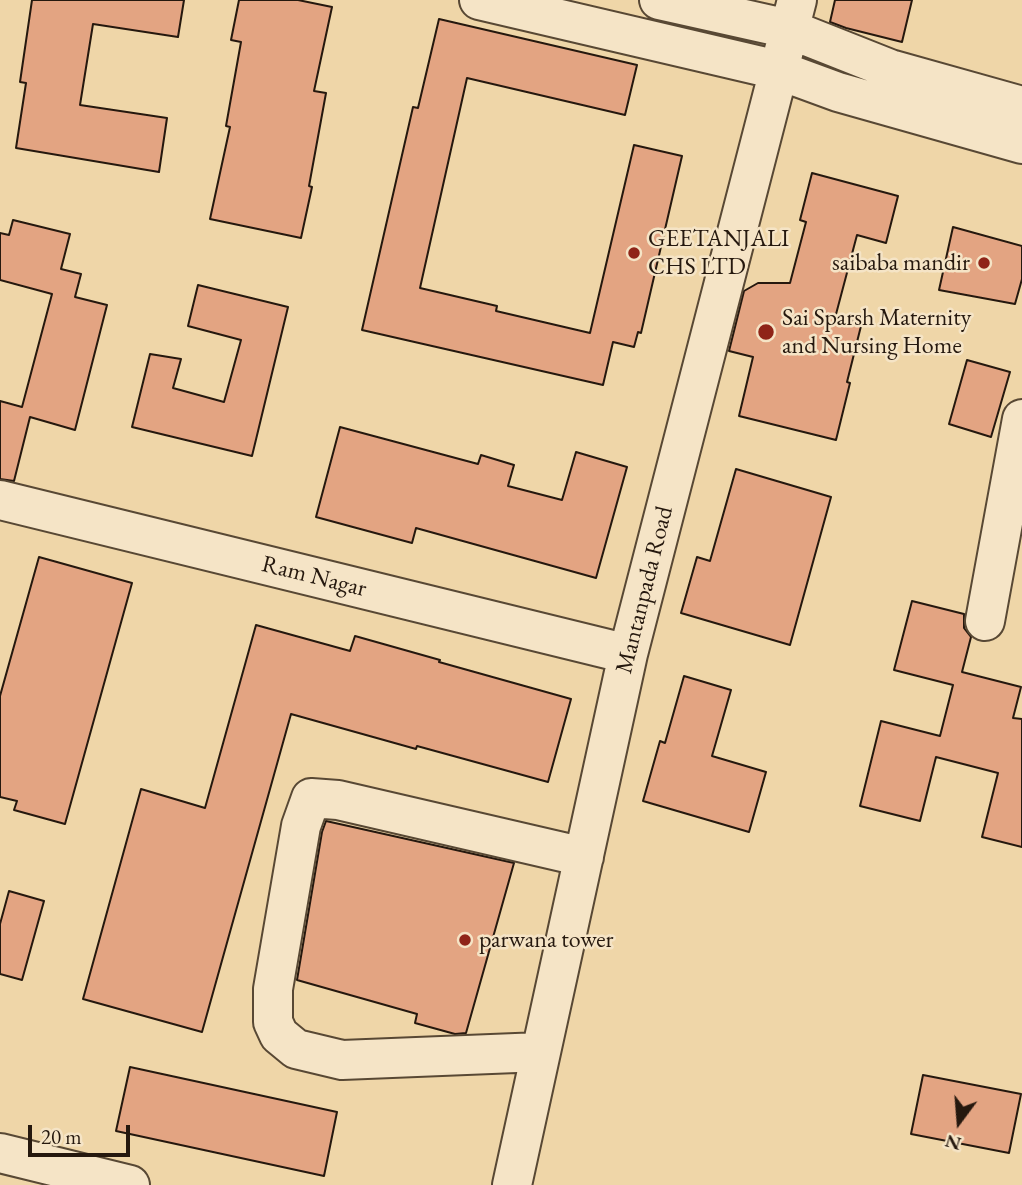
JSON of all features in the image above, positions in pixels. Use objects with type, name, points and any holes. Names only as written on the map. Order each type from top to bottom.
[{"type":"street","points":[[479,0],[778,70],[838,92],[1022,144]]},
{"type":"street","points":[[659,0],[793,15],[890,69],[1022,106]]},
{"type":"street","name":"Mantanpada Road","points":[[512,1185],[524,1053],[584,857],[628,654],[793,15]]},
{"type":"street","points":[[985,621],[1022,419]]},
{"type":"street","name":"Ram Nagar","points":[[0,500],[628,654]]},
{"type":"street","points":[[524,1053],[341,1060],[296,1049],[279,1035],[273,1022],[273,989],[301,826],[311,798],[338,800],[584,857]]},
{"type":"street","points":[[0,1153],[130,1185]]},
{"type":"building","points":[[32,0],[184,0],[178,37],[93,24],[80,105],[167,118],[159,172],[16,148],[26,83],[20,82]]},
{"type":"building","points":[[239,0],[298,0],[332,7],[314,91],[326,93],[309,186],[312,187],[301,238],[210,219],[230,127],[226,126],[241,42],[231,40]]},
{"type":"building","points":[[835,0],[912,0],[902,42],[830,22]]},
{"type":"building","name":"GEETANJALI CHS LTD","points":[[439,19],[637,65],[625,115],[467,78],[420,288],[497,306],[496,311],[590,333],[634,145],[682,156],[641,333],[638,332],[634,347],[613,342],[603,385],[362,330],[413,107],[418,108]]},
{"type":"building","points":[[812,173],[898,196],[886,243],[857,235],[835,318],[862,322],[836,440],[739,416],[753,357],[729,351],[744,291],[758,283],[790,283],[806,222],[800,220]]},
{"type":"building","points":[[13,220],[70,234],[61,269],[81,274],[75,297],[107,305],[75,430],[30,417],[14,481],[0,479],[0,401],[22,407],[52,294],[0,280],[0,233],[9,235]]},
{"type":"building","name":"saibaba mandir","points":[[953,227],[1022,246],[1022,279],[1015,304],[939,290]]},
{"type":"building","points":[[198,285],[288,307],[252,456],[132,427],[150,354],[181,359],[173,388],[224,402],[241,340],[188,326]]},
{"type":"building","points":[[967,360],[1010,372],[991,437],[949,424]]},
{"type":"building","points":[[340,427],[478,464],[481,455],[514,465],[508,486],[562,500],[576,452],[627,467],[596,578],[416,528],[412,543],[316,517]]},
{"type":"building","points":[[736,469],[831,497],[790,645],[681,613],[697,557],[710,561]]},
{"type":"building","points":[[39,557],[132,583],[65,824],[14,810],[17,801],[0,797],[0,696]]},
{"type":"building","points":[[912,601],[964,614],[964,628],[971,637],[962,672],[1021,687],[1013,718],[1022,719],[1022,847],[982,837],[998,773],[936,757],[920,821],[860,806],[881,721],[940,736],[953,685],[894,670]]},
{"type":"building","points":[[256,625],[350,651],[355,636],[571,699],[548,782],[291,714],[202,1032],[83,999],[141,789],[205,808]]},
{"type":"building","points":[[684,676],[731,690],[712,756],[766,772],[749,832],[643,801],[660,741],[665,743]]},
{"type":"building","points":[[326,821],[514,863],[466,1033],[455,1034],[415,1023],[417,1014],[297,980]]},
{"type":"building","points":[[9,891],[44,901],[22,980],[0,974],[0,924]]},
{"type":"building","points":[[130,1067],[337,1112],[324,1176],[116,1131]]},
{"type":"building","points":[[923,1075],[1021,1094],[1009,1153],[911,1134]]},
{"type":"place","name":"GEETANJALI CHS LTD","points":[[634,253]]},
{"type":"place","name":"saibaba mandir","points":[[984,263]]},
{"type":"place","name":"Sai Sparsh Maternity and Nursing Home","points":[[766,332]]},
{"type":"place","name":"parwana tower","points":[[465,940]]}]
